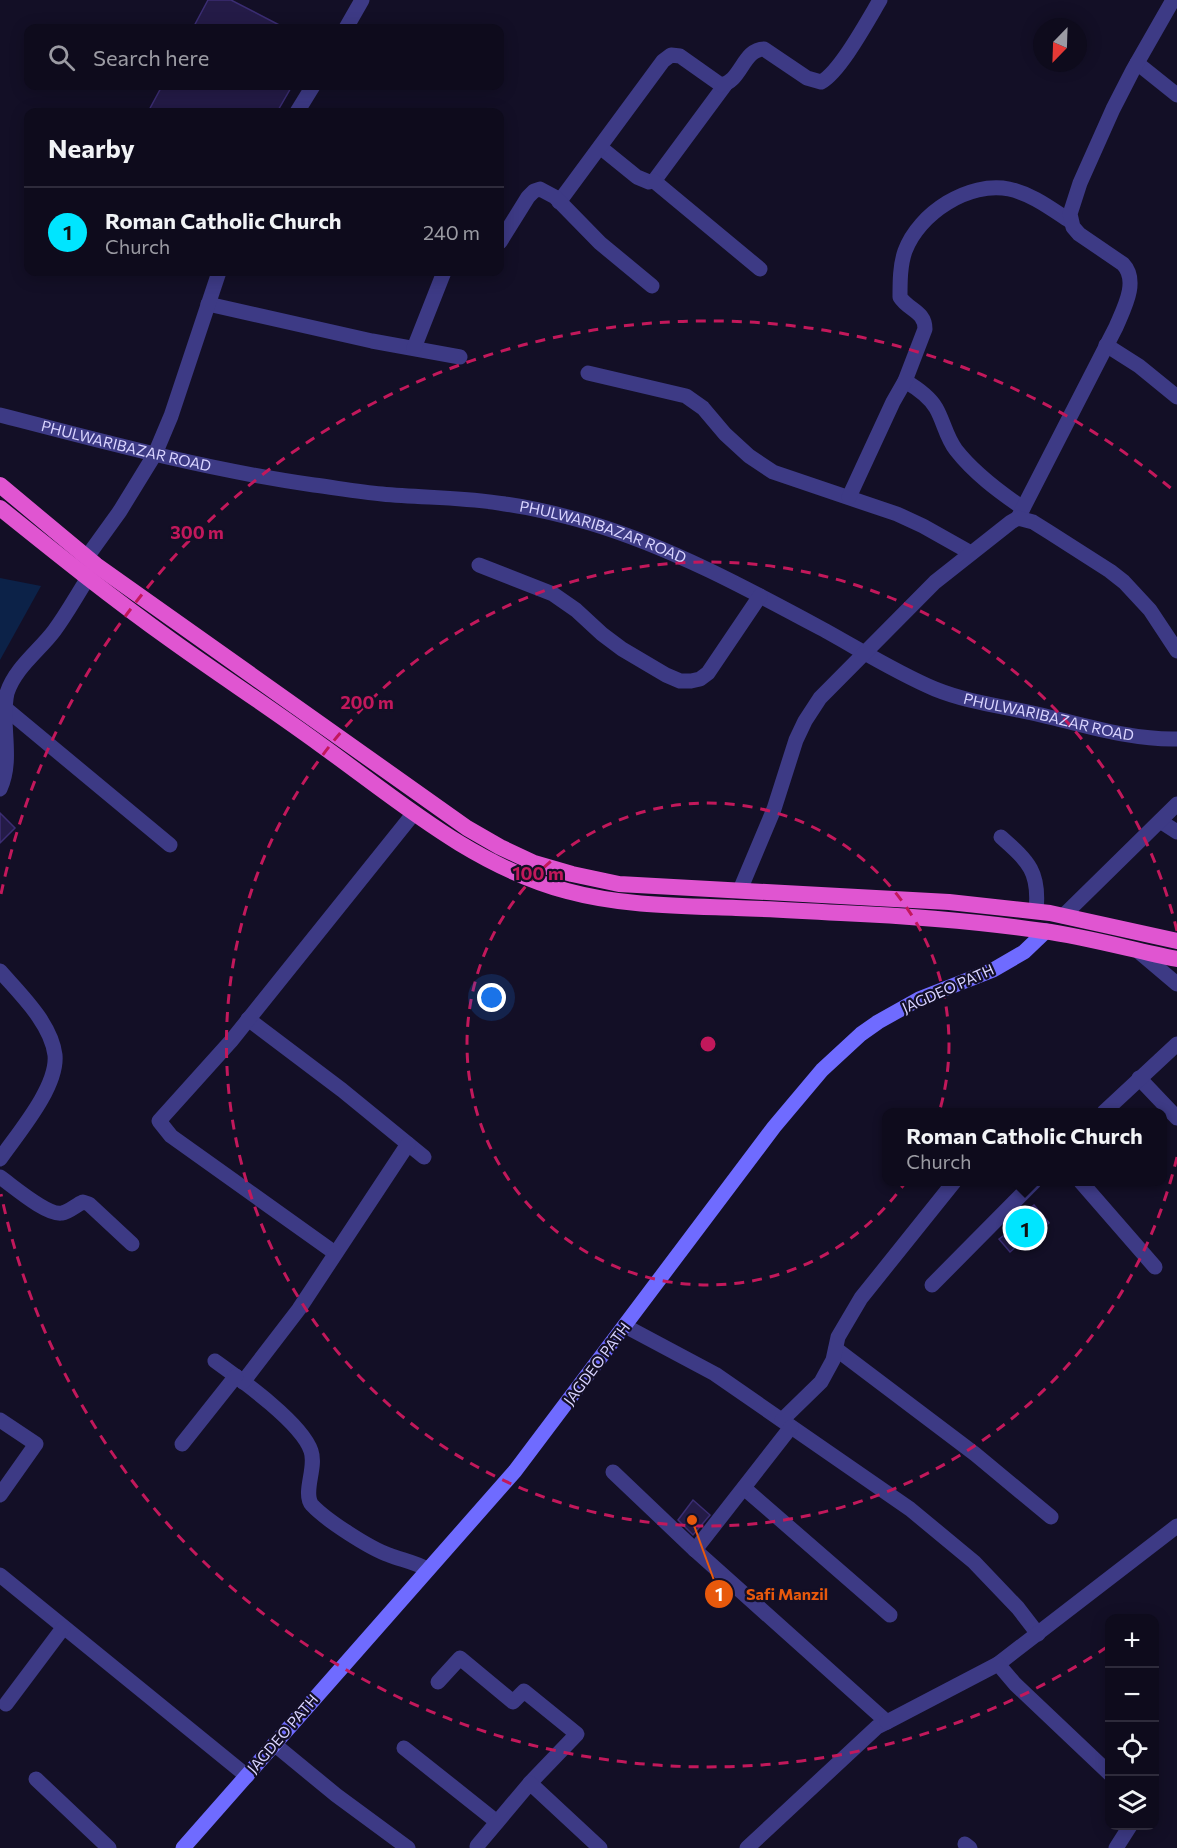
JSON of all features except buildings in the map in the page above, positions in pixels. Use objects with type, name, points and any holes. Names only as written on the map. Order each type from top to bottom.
[{"type":"highway","points":[[0,485],[132,611],[414,813],[492,863],[528,879],[568,892],[616,902],[947,920],[1046,931],[1177,959]]},
{"type":"highway","points":[[0,508],[87,568],[143,597],[467,828],[500,847],[534,862],[572,874],[619,884],[949,902],[1036,911],[1177,941]]},
{"type":"highway","points":[[132,611],[143,597]]},
{"type":"highway","points":[[229,681],[240,667]]},
{"type":"highway","points":[[796,893],[797,911]]},
{"type":"main road","name":"JAGDEO PATH","points":[[183,1848],[515,1471],[774,1127],[822,1070],[861,1034],[878,1022],[919,999],[993,970],[1024,952],[1046,931]]},
{"type":"street","points":[[348,24],[362,0]]},
{"type":"street","points":[[654,181],[725,85],[748,58],[759,49],[769,51],[814,81],[821,82],[826,79],[880,0]]},
{"type":"street","points":[[1070,221],[1072,206],[1080,183],[1113,109],[1173,0]]},
{"type":"street","points":[[559,201],[663,62],[671,55],[680,56],[715,83],[725,85]]},
{"type":"street","points":[[1137,63],[1177,95]]},
{"type":"street","points":[[299,108],[311,90]]},
{"type":"street","points":[[600,147],[638,177],[649,182],[654,181],[760,269]]},
{"type":"street","points":[[504,235],[520,207],[534,191],[540,189],[559,201],[600,243],[652,286]]},
{"type":"street","points":[[740,890],[774,809],[789,757],[805,721],[830,686],[866,654],[935,582],[1020,513],[1119,320],[1129,292],[1128,270],[1123,264],[1079,234],[1070,221],[1036,198],[1006,189],[976,189],[960,195],[926,221],[908,244],[902,263],[900,297],[925,321],[925,329],[905,381],[849,497]]},
{"type":"street","points":[[0,789],[7,766],[3,750],[5,708],[13,680],[54,630],[87,568],[154,454],[171,416],[218,276]]},
{"type":"street","points":[[414,348],[442,276]]},
{"type":"street","points":[[208,304],[460,357]]},
{"type":"street","points":[[1106,345],[1139,366],[1177,397]]},
{"type":"street","points":[[588,373],[686,396],[704,408],[725,434],[764,467],[786,478],[849,497],[923,526],[971,553]]},
{"type":"street","points":[[905,381],[930,399],[937,409],[946,434],[980,476],[1020,513],[1125,582],[1150,610],[1177,651]]},
{"type":"street","name":"PHULWARIBAZAR ROAD","points":[[0,415],[154,454],[282,480],[378,494],[503,503],[551,512],[593,524],[670,553],[760,596],[911,678],[967,700],[1034,713],[1129,736],[1177,739]]},
{"type":"street","points":[[479,565],[552,594],[576,610],[622,649],[647,665],[680,681],[700,680],[708,673],[760,596]]},
{"type":"street","points":[[5,708],[170,844]]},
{"type":"street","points":[[1063,916],[1177,804]]},
{"type":"street","points":[[335,1253],[225,1172],[171,1136],[159,1121],[248,1019],[414,813]]},
{"type":"street","points":[[1160,821],[1177,832]]},
{"type":"street","points":[[1002,837],[1023,857],[1035,875],[1038,892],[1036,911]]},
{"type":"street","points":[[1138,951],[1177,984]]},
{"type":"street","points":[[0,971],[41,1022],[55,1054],[54,1071],[48,1087],[0,1159]]},
{"type":"street","points":[[248,1019],[342,1090],[424,1157]]},
{"type":"street","points":[[1109,1108],[1177,1044]]},
{"type":"street","points":[[1139,1078],[1177,1118]]},
{"type":"street","points":[[182,1444],[299,1309],[408,1144]]},
{"type":"street","points":[[0,1177],[40,1206],[55,1213],[66,1212],[83,1202],[89,1204],[132,1244]]},
{"type":"street","points":[[695,1550],[744,1488],[787,1424],[828,1372],[846,1322],[861,1298],[951,1186]]},
{"type":"street","points":[[932,1285],[1031,1186]]},
{"type":"street","points":[[1084,1186],[1155,1267]]},
{"type":"street","points":[[625,1326],[715,1374],[867,1478],[944,1536],[999,1587],[1038,1634]]},
{"type":"street","points":[[836,1349],[975,1454],[1051,1517]]},
{"type":"street","points":[[215,1361],[240,1379],[290,1422],[308,1444],[313,1465],[308,1495],[313,1506],[375,1548],[386,1554],[413,1561],[427,1569]]},
{"type":"street","points":[[0,1420],[36,1443],[0,1495]]},
{"type":"street","points":[[613,1472],[695,1550],[887,1722]]},
{"type":"street","points":[[744,1488],[890,1615]]},
{"type":"street","points":[[747,1848],[877,1727],[998,1664],[1177,1526]]},
{"type":"street","points":[[0,1575],[247,1776]]},
{"type":"street","points":[[6,1704],[63,1628]]},
{"type":"street","points":[[438,1682],[460,1658],[513,1702],[524,1691],[577,1734],[530,1783],[477,1846]]},
{"type":"street","points":[[998,1664],[1015,1684],[1105,1769]]},
{"type":"street","points":[[274,1744],[336,1795],[408,1848]]},
{"type":"street","points":[[404,1748],[497,1822]]},
{"type":"street","points":[[36,1779],[108,1848]]},
{"type":"street","points":[[530,1783],[600,1848]]},
{"type":"street","points":[[1116,1848],[1127,1830]]},
{"type":"water","points":[[0,578],[41,586],[0,660]]},
{"type":"place","name":"Roman Catholic Church","points":[[1025,1228]]},
{"type":"place","name":"Safi Manzil","points":[[692,1520]]}]
